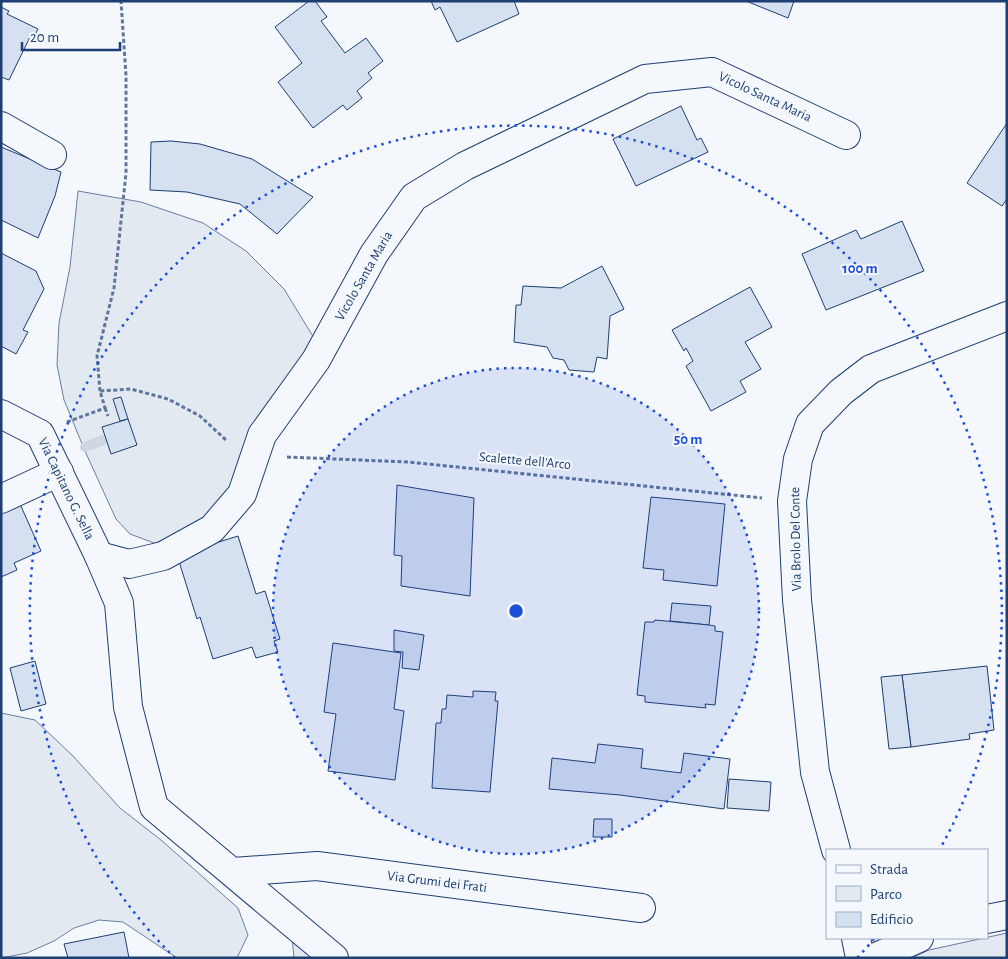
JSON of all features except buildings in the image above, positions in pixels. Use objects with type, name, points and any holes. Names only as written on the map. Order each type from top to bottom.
[{"type":"street","name":"Vicolo Santa Maria","points":[[99,556],[129,564],[163,556],[212,529],[242,494],[262,435],[316,360],[374,254],[414,197],[465,166],[645,79],[712,72],[846,135]]},
{"type":"street","points":[[1,126],[52,155]]},
{"type":"street","name":"Via Brolo Del Conte","points":[[836,849],[815,772],[797,600],[792,501],[798,459],[810,424],[841,392],[871,369],[1007,316]]},
{"type":"street","name":"Via Capitano G. Sella","points":[[1,414],[40,434],[99,556]]},
{"type":"street","points":[[1,499],[59,472]]},
{"type":"street","points":[[99,556],[120,604],[128,706],[154,807],[334,958]]},
{"type":"street","name":"Via Grumi dei Frati","points":[[232,872],[316,866],[641,908]]},
{"type":"street","points":[[988,919],[1007,914]]},
{"type":"street","points":[[856,939],[860,958]]},
{"type":"street","points":[[874,958],[916,939]]},
{"type":"path","points":[[108,416],[100,391],[97,356],[114,288],[126,174],[126,76],[121,1]]},
{"type":"path","points":[[100,391],[131,389],[168,399],[200,416],[224,440],[255,455]]},
{"type":"path","points":[[63,424],[105,408]]},
{"type":"path","name":"Scalette dell'Arco","points":[[255,455],[408,462],[602,480],[792,501]]},
{"type":"green space","points":[[78,191],[141,202],[203,223],[246,251],[284,289],[317,343],[210,521],[177,538],[154,543],[130,534],[116,519],[64,400],[57,365],[59,323],[70,267]]},
{"type":"green space","points":[[1,713],[35,720],[73,756],[120,808],[161,840],[238,908],[248,935],[237,958],[177,958],[123,922],[99,920],[74,928],[54,941],[27,953],[1,958]]},
{"type":"green space","points":[[1007,933],[1007,958],[911,958],[929,950],[979,939],[988,939],[988,937]]},
{"type":"green space","points":[[292,936],[320,958],[294,958]]},
{"type":"waterway","points":[[85,447],[103,440]]}]
